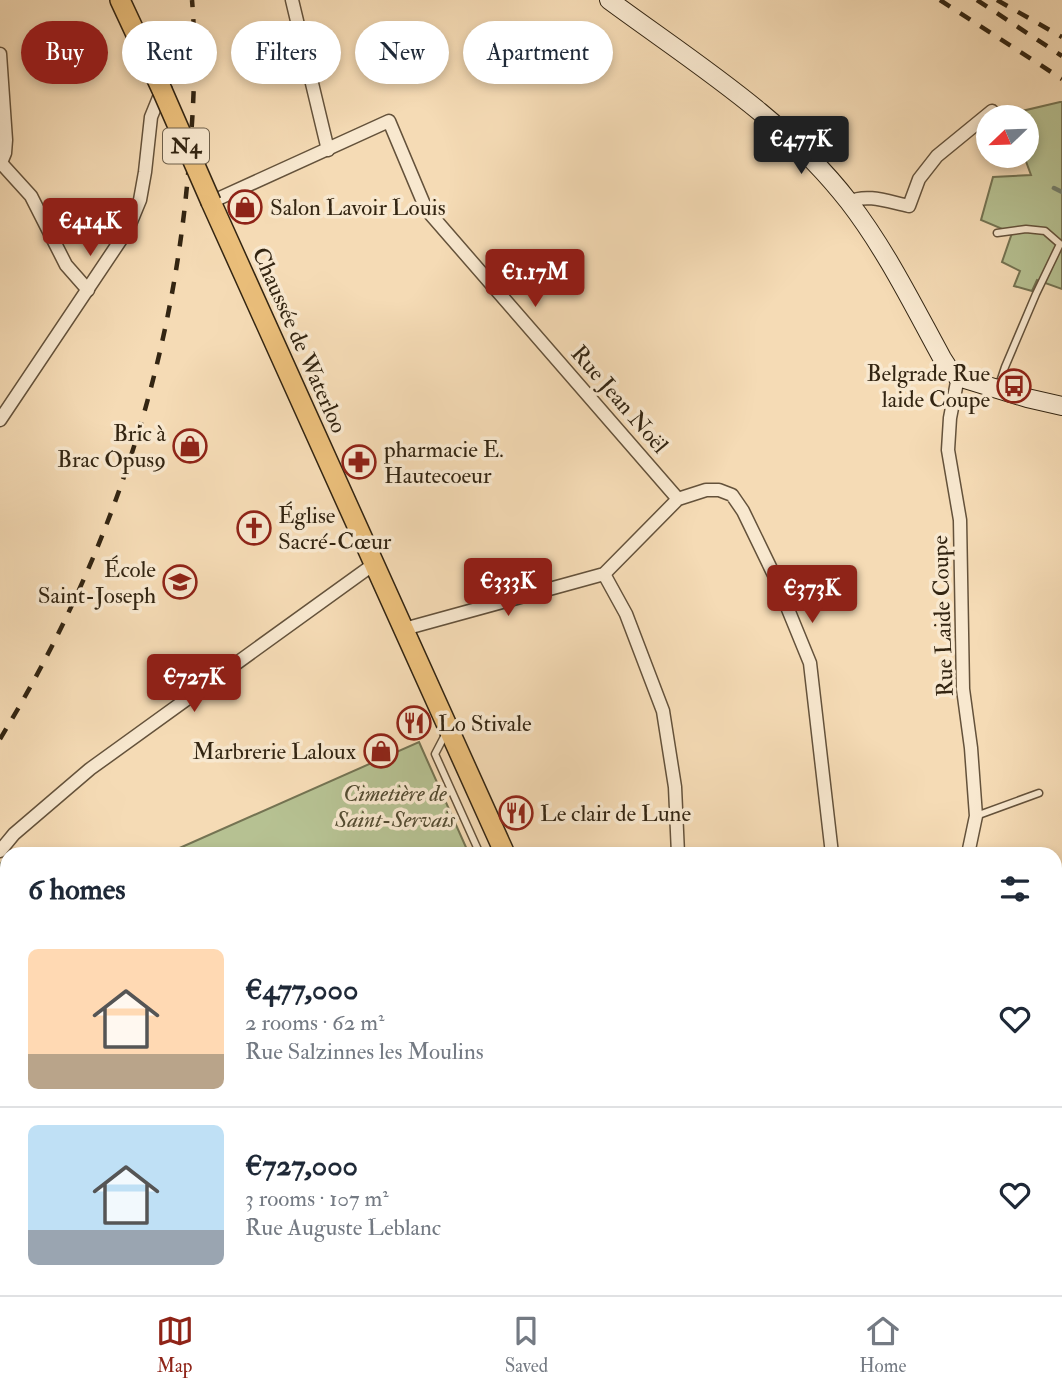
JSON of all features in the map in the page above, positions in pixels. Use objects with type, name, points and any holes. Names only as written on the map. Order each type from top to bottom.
[{"type":"main road","name":"Chaussée de Waterloo","points":[[120,0],[502,847]]},
{"type":"street","points":[[211,202],[328,150],[292,0]]},
{"type":"street","points":[[608,0],[745,98],[817,166],[849,202],[885,255],[949,369],[958,377],[1062,406]]},
{"type":"street","points":[[0,54],[6,140],[1,164],[31,196],[66,265],[88,290]]},
{"type":"street","points":[[0,420],[128,229],[140,200],[151,117],[162,90]]},
{"type":"street","name":"Rue Jean Noël","points":[[328,150],[389,121],[426,209],[678,499]]},
{"type":"street","points":[[849,202],[866,197],[909,206],[919,179],[937,156],[976,124]]},
{"type":"street","name":"Rue Laide Coupe","points":[[958,377],[950,418],[948,450],[960,520],[963,689],[976,816],[969,847]]},
{"type":"street","points":[[404,629],[604,575],[678,499],[706,490],[719,490],[732,495],[743,511],[774,575],[810,663],[831,847]]},
{"type":"street","points":[[3,847],[14,834],[90,769],[374,564]]},
{"type":"street","points":[[604,575],[626,614],[663,711],[675,788],[678,847]]},
{"type":"lane","points":[[998,233],[1026,229],[1045,231],[1060,244],[1005,367],[998,390]]},
{"type":"lane","points":[[448,728],[435,754],[477,847]]},
{"type":"lane","points":[[976,816],[1039,793]]},
{"type":"green space","points":[[1062,102],[1062,289],[1037,280],[1032,291],[1014,286],[1020,271],[1002,262],[1012,233],[981,220],[993,177],[1031,175],[1028,168],[1040,168],[1040,107]]},
{"type":"green space","name":"Cimetière de Saint-Servais","points":[[419,742],[466,847],[182,847]]},
{"type":"waterway","points":[[1054,188],[1062,192]]},
{"type":"railway","points":[[0,739],[72,606],[127,468],[149,397],[166,324],[188,175],[194,88],[192,0]]},
{"type":"railway","points":[[940,0],[1062,79]]},
{"type":"railway","points":[[977,0],[1062,56]]},
{"type":"railway","points":[[997,0],[1062,37]]},
{"type":"place","name":"Salon Lavoir Louis","points":[[245,207]]},
{"type":"place","name":"Belgrade Rue laide Coupe","points":[[1014,386]]},
{"type":"place","name":"Bric à Brac Opus9","points":[[190,446]]},
{"type":"place","name":"pharmacie E. Hautecoeur","points":[[359,462]]},
{"type":"place","name":"Église Sacré-Cœur","points":[[254,528]]},
{"type":"place","name":"École Saint-Joseph","points":[[180,582]]},
{"type":"place","name":"Lo Stivale","points":[[414,723]]},
{"type":"place","name":"Marbrerie Laloux","points":[[381,751]]},
{"type":"place","name":"Le clair de Lune","points":[[516,813]]}]
